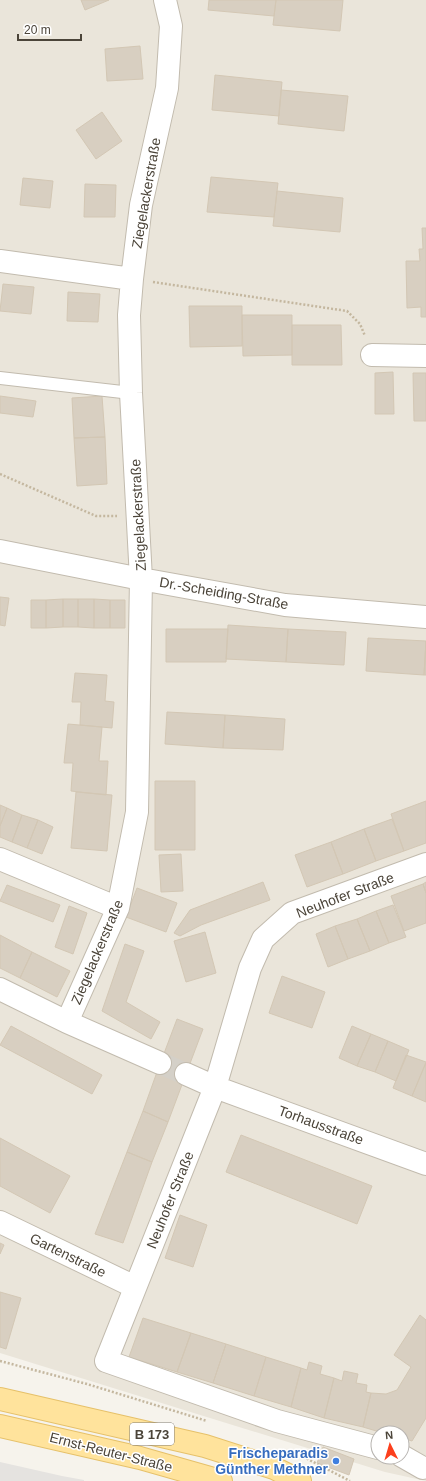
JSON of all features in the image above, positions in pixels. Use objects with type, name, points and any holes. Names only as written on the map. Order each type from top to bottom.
[{"type":"main road","name":"Ernst-Reuter-Straße","points":[[0,1399],[205,1446],[274,1468],[300,1481]]},
{"type":"main road","name":"Ernst-Reuter-Straße","points":[[0,1426],[140,1458],[221,1481]]},
{"type":"street","name":"Ziegelackerstraße","points":[[67,1022],[118,908],[137,812],[141,579],[131,393],[129,315],[141,205],[167,88],[170,26],[165,0]]},
{"type":"street","points":[[0,261],[132,279]]},
{"type":"street","points":[[372,355],[426,356]]},
{"type":"street","name":"Dr.-Scheiding-Straße","points":[[0,551],[141,579],[285,605],[426,618]]},
{"type":"street","points":[[0,859],[118,908]]},
{"type":"street","name":"Neuhofer Straße","points":[[370,1446],[277,1421],[106,1361],[215,1087],[250,968],[263,939],[292,913],[426,864]]},
{"type":"street","name":"Ziegelackerstraße","points":[[0,989],[67,1022],[160,1063]]},
{"type":"street","points":[[186,1074],[215,1087]]},
{"type":"street","name":"Torhausstraße","points":[[215,1087],[426,1164]]},
{"type":"street","name":"Gartenstraße","points":[[0,1222],[135,1287]]},
{"type":"street","points":[[410,1462],[421,1471]]},
{"type":"lane","points":[[0,378],[131,393]]},
{"type":"path","points":[[132,279],[347,311],[360,324],[372,355]]},
{"type":"path","points":[[0,474],[96,516],[138,515]]},
{"type":"path","points":[[0,1361],[87,1384],[207,1421]]},
{"type":"path","points":[[294,1452],[350,1481]]},
{"type":"shaded area","points":[[0,0],[426,0],[426,1481],[385,1472],[0,1353]]},
{"type":"shaded area","points":[[0,1462],[84,1480],[84,1481],[0,1481]]},
{"type":"building","points":[[81,0],[109,0],[85,10]]},
{"type":"building","points":[[209,0],[276,0],[274,16],[208,10]]},
{"type":"building","points":[[276,0],[343,0],[340,31],[273,25]]},
{"type":"building","points":[[140,46],[143,79],[107,81],[105,49]]},
{"type":"building","points":[[215,75],[282,82],[279,116],[212,110]]},
{"type":"building","points":[[281,90],[348,96],[344,131],[278,124]]},
{"type":"building","points":[[102,112],[122,141],[96,159],[76,130]]},
{"type":"building","points":[[211,177],[278,183],[274,217],[207,212]]},
{"type":"building","points":[[23,178],[53,181],[50,208],[20,205]]},
{"type":"building","points":[[85,184],[116,185],[115,217],[84,217]]},
{"type":"building","points":[[277,191],[343,198],[340,232],[273,226]]},
{"type":"building","points":[[422,228],[426,228],[426,317],[421,317],[421,307],[407,308],[406,261],[420,261],[419,249],[423,249]]},
{"type":"building","points":[[3,284],[34,287],[31,314],[0,311]]},
{"type":"building","points":[[68,292],[100,294],[98,322],[67,321]]},
{"type":"building","points":[[189,306],[242,306],[242,346],[190,347]]},
{"type":"building","points":[[242,315],[292,315],[292,355],[243,356]]},
{"type":"building","points":[[292,325],[341,325],[342,365],[292,365]]},
{"type":"building","points":[[393,372],[394,414],[375,414],[375,373]]},
{"type":"building","points":[[413,373],[426,373],[426,421],[414,421]]},
{"type":"building","points":[[0,396],[36,401],[33,417],[0,413]]},
{"type":"building","points":[[102,396],[105,437],[74,438],[72,398]]},
{"type":"building","points":[[105,437],[107,484],[77,486],[74,438]]},
{"type":"building","points":[[0,597],[9,598],[5,626],[0,625]]},
{"type":"building","points":[[63,599],[63,627],[46,628],[46,600]]},
{"type":"building","points":[[63,599],[78,599],[78,627],[63,627]]},
{"type":"building","points":[[78,599],[94,599],[94,628],[78,627]]},
{"type":"building","points":[[94,599],[110,600],[110,628],[94,628]]},
{"type":"building","points":[[31,600],[46,600],[46,628],[31,628]]},
{"type":"building","points":[[110,600],[125,600],[125,628],[110,628]]},
{"type":"building","points":[[228,625],[288,629],[286,662],[226,659]]},
{"type":"building","points":[[166,629],[228,629],[226,662],[166,662]]},
{"type":"building","points":[[288,629],[346,632],[344,665],[286,662]]},
{"type":"building","points":[[368,638],[426,641],[424,675],[366,671]]},
{"type":"building","points":[[426,641],[426,675],[424,675]]},
{"type":"building","points":[[75,673],[107,675],[105,701],[114,702],[112,728],[80,725],[81,702],[72,702]]},
{"type":"building","points":[[167,712],[225,715],[223,748],[165,744]]},
{"type":"building","points":[[225,715],[285,719],[283,750],[223,748]]},
{"type":"building","points":[[68,724],[102,727],[99,761],[108,761],[106,795],[71,791],[73,763],[64,763]]},
{"type":"building","points":[[155,781],[195,781],[195,850],[155,850]]},
{"type":"building","points":[[76,792],[112,795],[107,851],[71,848]]},
{"type":"building","points":[[426,801],[426,843],[404,851],[391,814]]},
{"type":"building","points":[[0,805],[7,808],[0,826]]},
{"type":"building","points":[[7,808],[22,815],[12,842],[0,837],[0,826]]},
{"type":"building","points":[[22,815],[38,820],[27,848],[12,842]]},
{"type":"building","points":[[392,819],[404,851],[376,861],[364,829]]},
{"type":"building","points":[[38,820],[53,827],[42,854],[27,848]]},
{"type":"building","points":[[364,829],[376,861],[343,874],[331,842]]},
{"type":"building","points":[[331,842],[343,874],[307,887],[295,855]]},
{"type":"building","points":[[181,854],[183,891],[161,892],[159,855]]},
{"type":"building","points":[[263,882],[270,900],[201,925],[180,936],[174,933],[190,910]]},
{"type":"building","points":[[426,882],[426,893],[423,884]]},
{"type":"building","points":[[423,884],[426,893],[426,923],[404,931],[391,896]]},
{"type":"building","points":[[7,885],[60,905],[53,922],[0,901]]},
{"type":"building","points":[[137,888],[177,903],[166,932],[126,917]]},
{"type":"building","points":[[393,905],[406,937],[389,943],[376,911]]},
{"type":"building","points":[[69,906],[87,913],[73,954],[55,947]]},
{"type":"building","points":[[376,911],[389,943],[370,951],[357,919]]},
{"type":"building","points":[[357,919],[370,951],[348,959],[335,926]]},
{"type":"building","points":[[335,926],[348,959],[328,967],[316,934]]},
{"type":"building","points":[[205,932],[216,973],[186,982],[174,941]]},
{"type":"building","points":[[0,935],[32,952],[20,978],[0,968]]},
{"type":"building","points":[[125,944],[144,951],[126,1002],[160,1022],[151,1039],[102,1011]]},
{"type":"building","points":[[32,952],[70,971],[57,997],[20,978]]},
{"type":"building","points":[[282,976],[325,992],[312,1028],[269,1013]]},
{"type":"building","points":[[177,1019],[203,1029],[183,1082],[157,1072]]},
{"type":"building","points":[[11,1026],[102,1075],[92,1094],[0,1045]]},
{"type":"building","points":[[352,1026],[371,1034],[357,1066],[339,1058]]},
{"type":"building","points":[[371,1034],[388,1041],[375,1072],[357,1066]]},
{"type":"building","points":[[388,1041],[409,1050],[396,1081],[375,1072]]},
{"type":"building","points":[[406,1055],[426,1062],[412,1096],[393,1088]]},
{"type":"building","points":[[426,1063],[426,1102],[412,1096]]},
{"type":"building","points":[[157,1072],[183,1082],[168,1122],[143,1111]]},
{"type":"building","points":[[143,1111],[168,1122],[152,1162],[127,1152]]},
{"type":"building","points":[[241,1135],[372,1186],[357,1224],[226,1172]]},
{"type":"building","points":[[0,1138],[70,1176],[50,1213],[0,1186]]},
{"type":"building","points":[[127,1152],[152,1162],[123,1243],[95,1234]]},
{"type":"building","points":[[180,1215],[207,1225],[193,1267],[165,1258]]},
{"type":"building","points":[[0,1243],[4,1245],[0,1254]]},
{"type":"building","points":[[0,1292],[21,1298],[6,1349],[0,1347]]},
{"type":"building","points":[[420,1315],[426,1320],[426,1418],[412,1441],[410,1440],[410,1425],[370,1425],[370,1429],[363,1427],[371,1393],[386,1394],[397,1390],[411,1367],[394,1355]]},
{"type":"building","points":[[143,1318],[191,1333],[177,1372],[129,1357]]},
{"type":"building","points":[[191,1333],[226,1344],[213,1383],[177,1372]]},
{"type":"building","points":[[226,1344],[266,1357],[254,1396],[213,1383]]},
{"type":"building","points":[[266,1357],[301,1368],[291,1407],[254,1396]]},
{"type":"building","points":[[309,1362],[322,1366],[320,1374],[334,1378],[324,1418],[291,1407],[301,1368],[307,1370]]},
{"type":"building","points":[[344,1371],[358,1374],[356,1383],[367,1385],[366,1392],[371,1393],[363,1427],[324,1418],[334,1378],[342,1381]]},
{"type":"building","name":"Frischeparadis Günther Methner","points":[[323,1447],[354,1459],[349,1475],[317,1463]]},
{"type":"tunnel","points":[[160,1063],[186,1074]]},
{"type":"place","name":"Frischeparadis Günther Methner","points":[[336,1461]]}]
